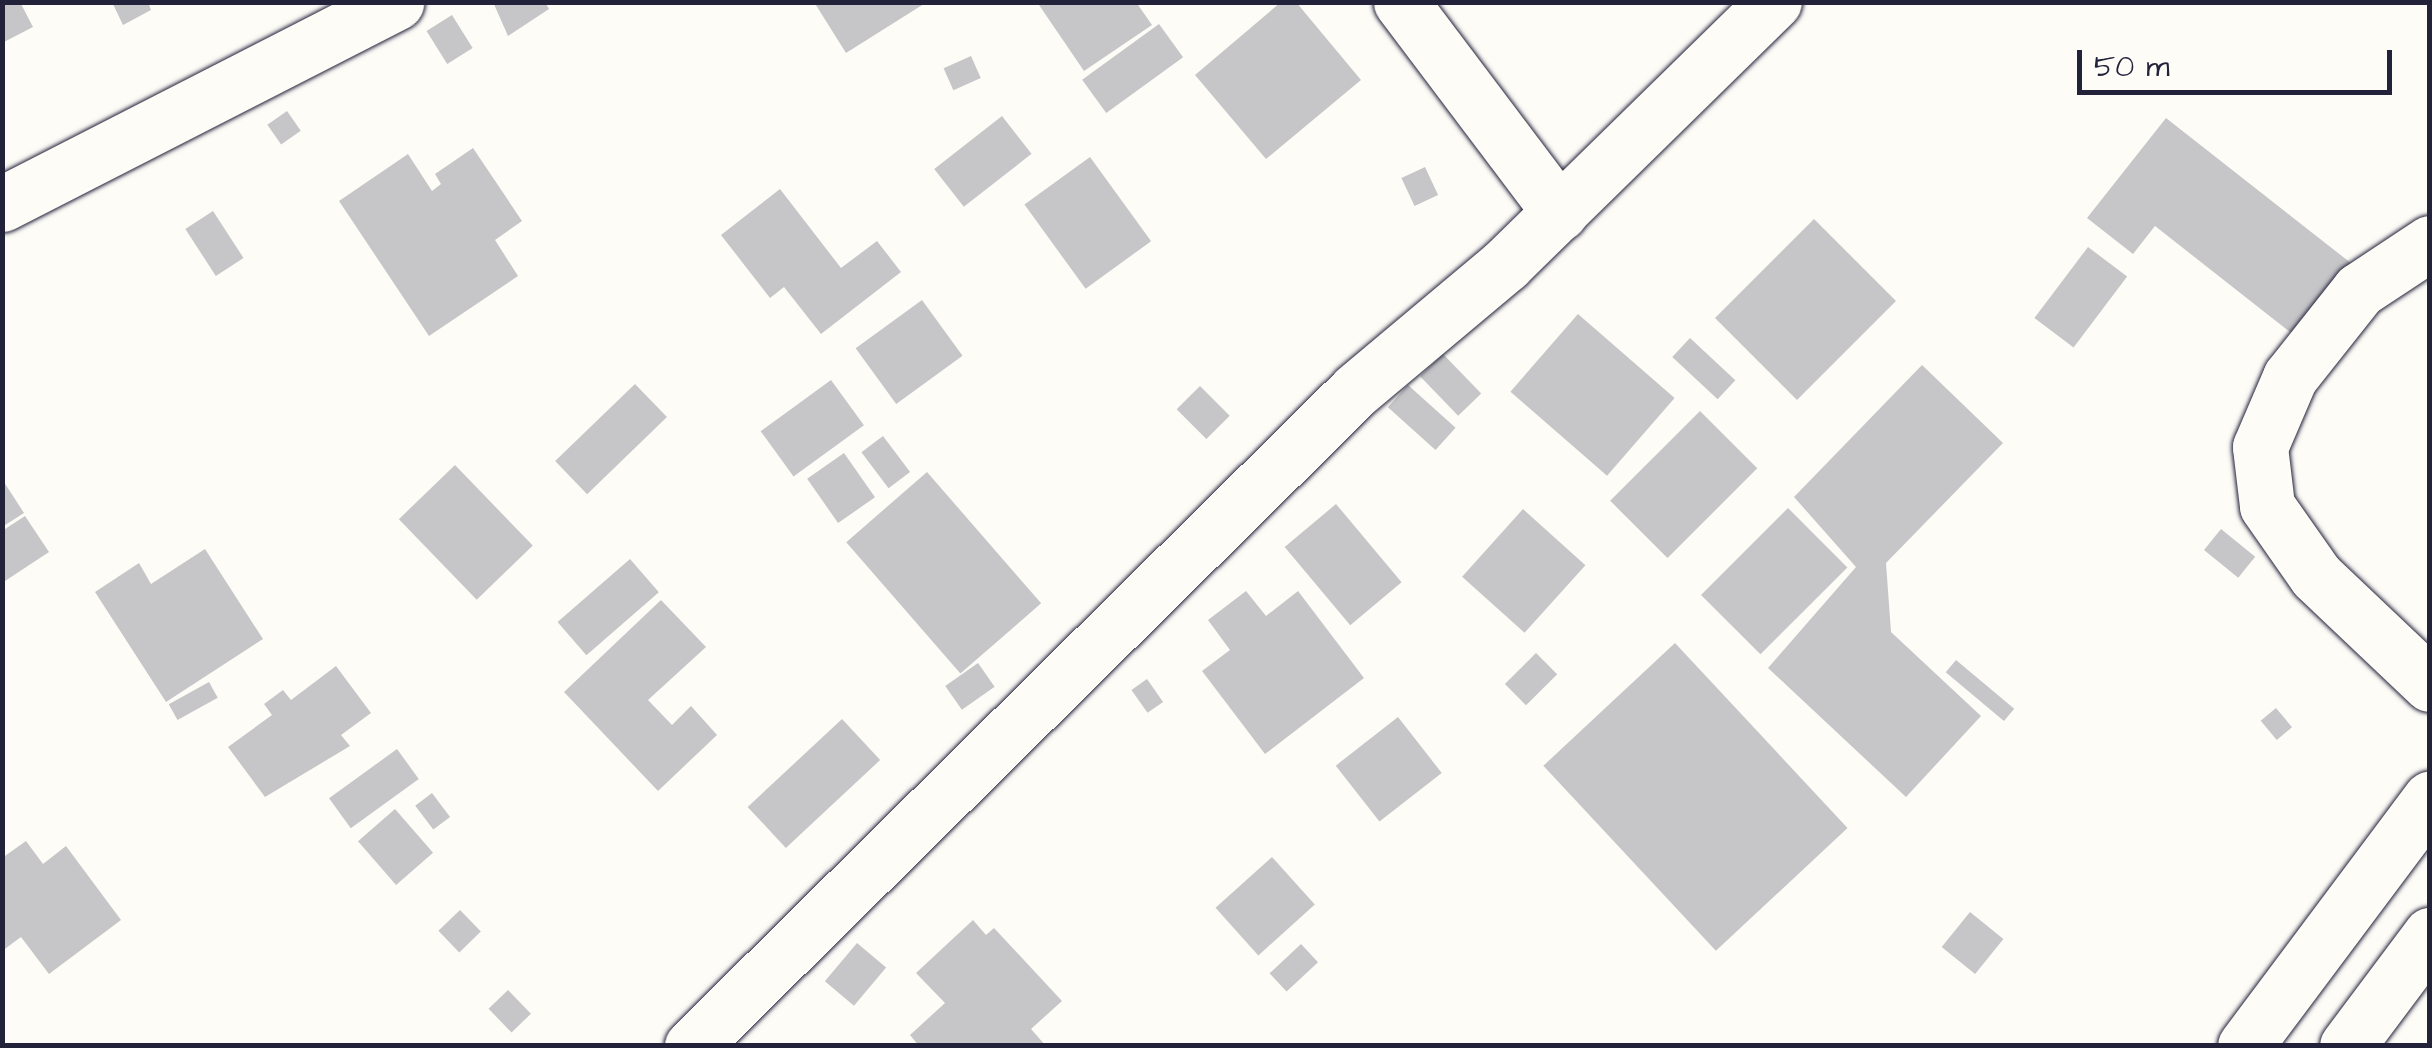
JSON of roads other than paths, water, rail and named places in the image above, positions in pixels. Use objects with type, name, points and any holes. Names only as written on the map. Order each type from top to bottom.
[{"type":"main road","points":[[2,204],[396,2]]},
{"type":"main road","points":[[1400,2],[1560,213]]},
{"type":"main road","points":[[692,1046],[1356,390],[1560,213],[1774,2]]},
{"type":"main road","points":[[2430,243],[2359,290],[2290,377],[2260,447],[2267,506],[2316,576],[2430,684]]},
{"type":"main road","points":[[2245,1046],[2430,800]]},
{"type":"main road","points":[[2347,1046],[2430,935]]}]
